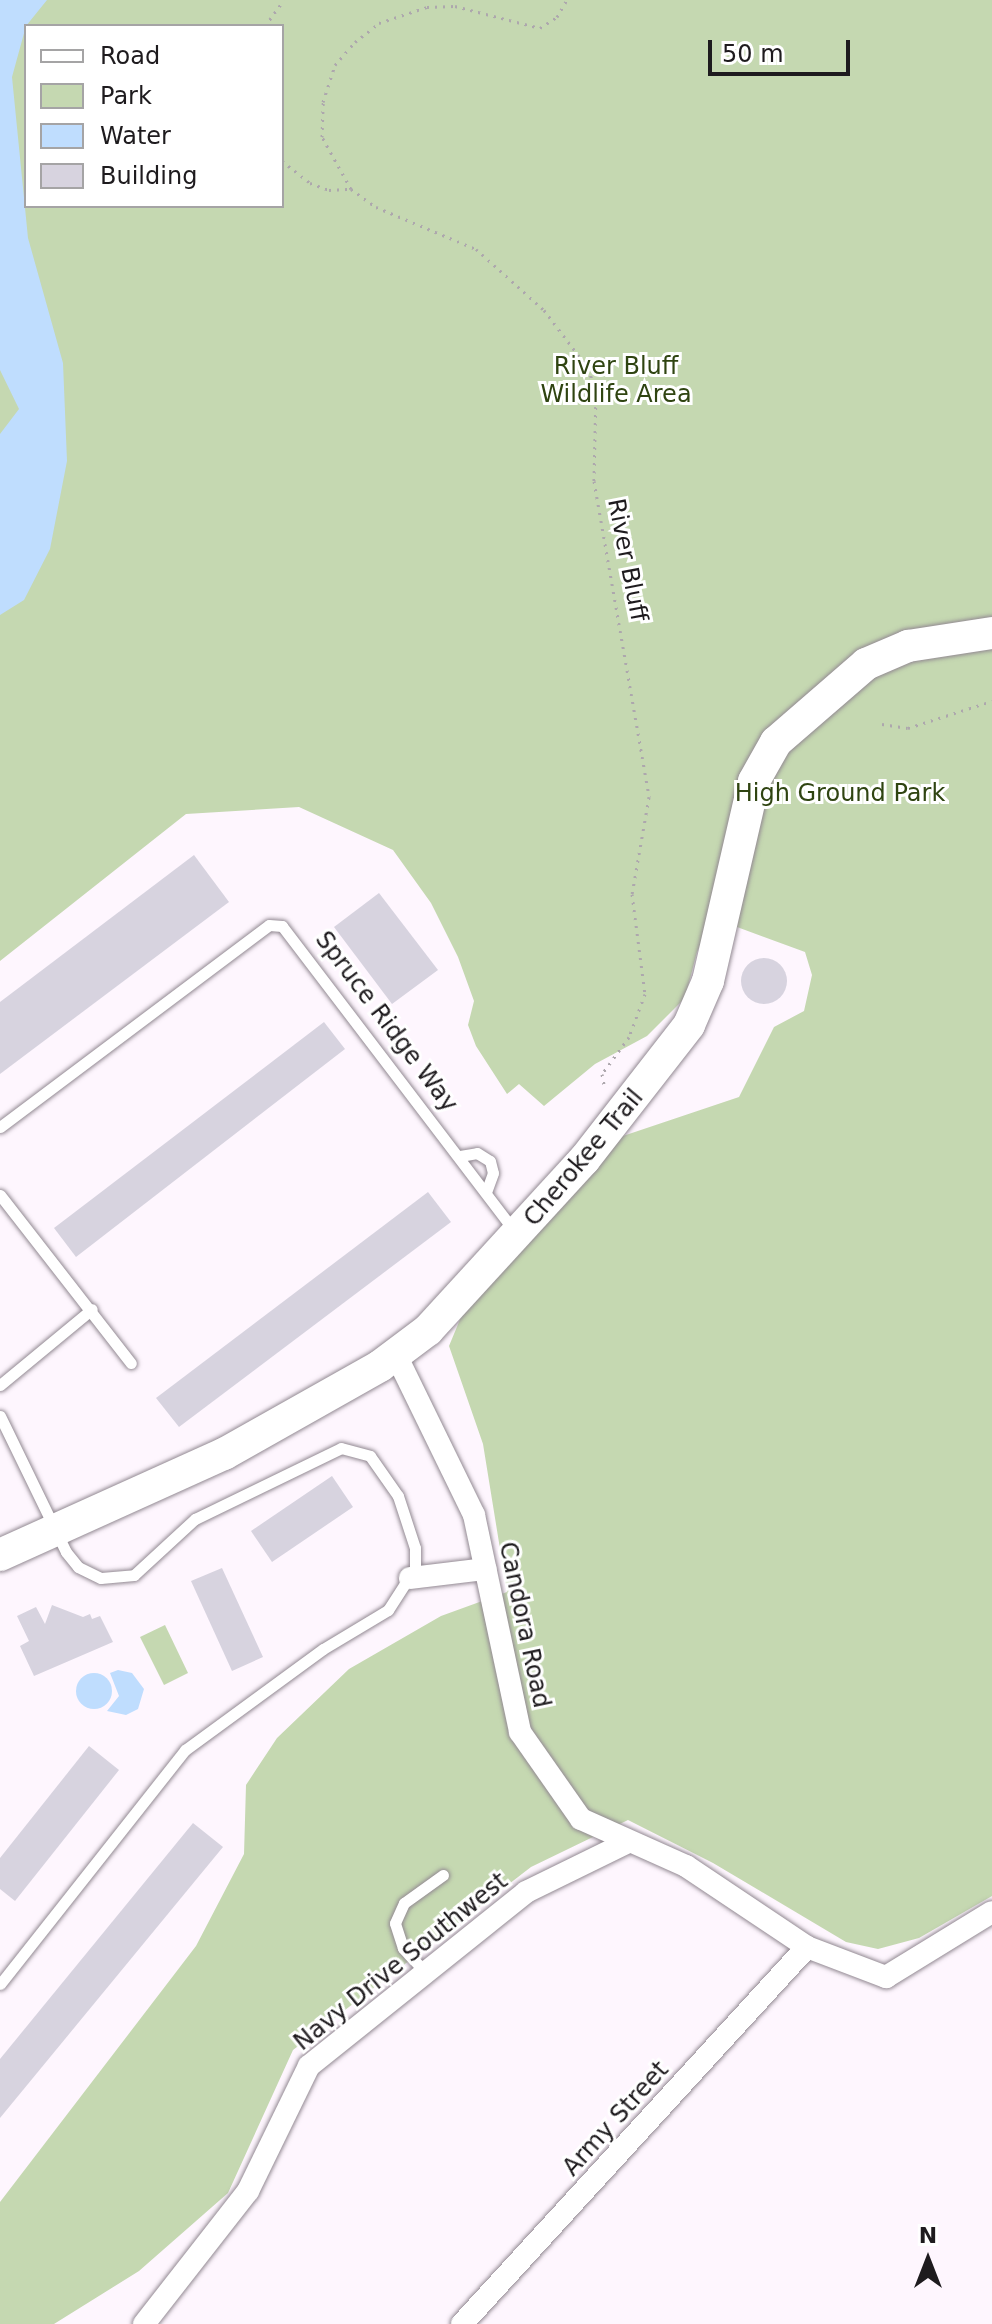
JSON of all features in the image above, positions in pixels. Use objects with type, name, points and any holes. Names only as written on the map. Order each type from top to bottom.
[{"type":"street","name":"Cherokee Trail","points":[[0,1555],[224,1454],[396,1355],[428,1330],[518,1235],[614,1124],[669,1057],[698,1008],[754,781],[776,742],[866,664],[908,646],[992,633]]},
{"type":"street","name":"Candora Road","points":[[396,1355],[474,1515],[520,1732],[581,1819],[626,1843],[686,1866],[807,1947],[886,1977],[992,1912]]},
{"type":"street","points":[[410,1578],[485,1569]]},
{"type":"street","name":"Navy Drive Southwest","points":[[144,2324],[248,2191],[309,2066],[428,1975],[526,1892],[626,1843]]},
{"type":"street","name":"Army Street","points":[[462,2324],[807,1947]]},
{"type":"lane","name":"Spruce Ridge Way","points":[[0,1127],[269,925],[282,926],[518,1235]]},
{"type":"lane","points":[[460,1156],[477,1153],[490,1161],[493,1173],[486,1192]]},
{"type":"lane","points":[[0,1195],[92,1309],[131,1363]]},
{"type":"lane","points":[[0,1385],[92,1309]]},
{"type":"lane","points":[[0,1416],[54,1531],[78,1567],[101,1578],[134,1575],[195,1519],[341,1448],[370,1456],[398,1496],[415,1548],[410,1578],[388,1610],[323,1649],[185,1750],[0,1984]]},
{"type":"lane","points":[[428,1975],[403,1948],[395,1923],[404,1903],[443,1875]]},
{"type":"path","points":[[266,24],[284,0]]},
{"type":"path","points":[[351,189],[322,137],[323,102],[335,65],[355,42],[379,23],[427,7],[455,6],[521,27],[540,28],[557,17],[567,0]]},
{"type":"path","name":"River Bluff","points":[[284,163],[310,183],[329,190],[351,189],[376,207],[476,249],[500,266],[544,310],[588,368],[596,391],[594,481],[649,797],[632,894],[645,994],[629,1037],[602,1074],[614,1124]]},
{"type":"path","points":[[882,724],[908,728],[992,701]]},
{"type":"green space","points":[[0,0],[992,0],[992,1896],[919,1938],[878,1949],[846,1942],[713,1863],[628,1820],[531,1867],[293,2050],[228,2193],[139,2271],[54,2324],[0,2324],[0,2202],[196,1946],[244,1854],[246,1785],[277,1738],[349,1669],[441,1616],[507,1592],[483,1444],[449,1346],[466,1305],[617,1138],[739,1097],[774,1027],[804,1011],[812,975],[805,952],[737,927],[743,885],[730,884],[697,952],[685,998],[647,1036],[595,1064],[544,1106],[519,1084],[507,1094],[476,1046],[468,1025],[474,1001],[458,957],[431,903],[393,850],[299,807],[186,814],[0,961]]},
{"type":"green space","points":[[165,1625],[188,1673],[164,1685],[140,1637]]},
{"type":"water","points":[[0,0],[47,0],[28,24],[24,24],[12,77],[28,238],[63,363],[67,461],[50,549],[24,600],[0,615],[0,434],[19,409],[0,370]]},
{"type":"water","points":[[118,1670],[132,1673],[144,1689],[138,1709],[126,1715],[107,1711],[119,1696],[110,1673]]},
{"type":"water","points":[[94,1673],[107,1678],[112,1691],[107,1704],[94,1709],[81,1704],[76,1691],[81,1678]]},
{"type":"building","points":[[194,855],[229,902],[0,1074],[0,1002]]},
{"type":"building","points":[[379,893],[438,970],[392,1004],[334,927]]},
{"type":"building","points":[[764,958],[773,959],[780,965],[786,972],[786,990],[780,997],[773,1003],[764,1004],[755,1003],[748,997],[742,990],[741,981],[742,972],[748,965],[755,959]]},
{"type":"building","points":[[324,1022],[345,1049],[76,1257],[54,1228]]},
{"type":"building","points":[[428,1192],[451,1222],[179,1427],[156,1398]]},
{"type":"building","points":[[332,1476],[353,1507],[272,1562],[251,1531]]},
{"type":"building","points":[[222,1568],[263,1657],[232,1671],[191,1581]]},
{"type":"building","points":[[52,1605],[83,1617],[90,1614],[92,1619],[100,1616],[113,1642],[34,1676],[20,1646],[29,1641],[17,1616],[36,1607],[45,1624]]},
{"type":"building","points":[[89,1746],[119,1770],[15,1901],[0,1889],[0,1858]]},
{"type":"building","points":[[193,1823],[223,1847],[0,2118],[0,2059]]},
{"type":"park label","name":"River Bluff Wildlife Area","points":[[616,381]]},
{"type":"park label","name":"High Ground Park","points":[[840,794]]}]
